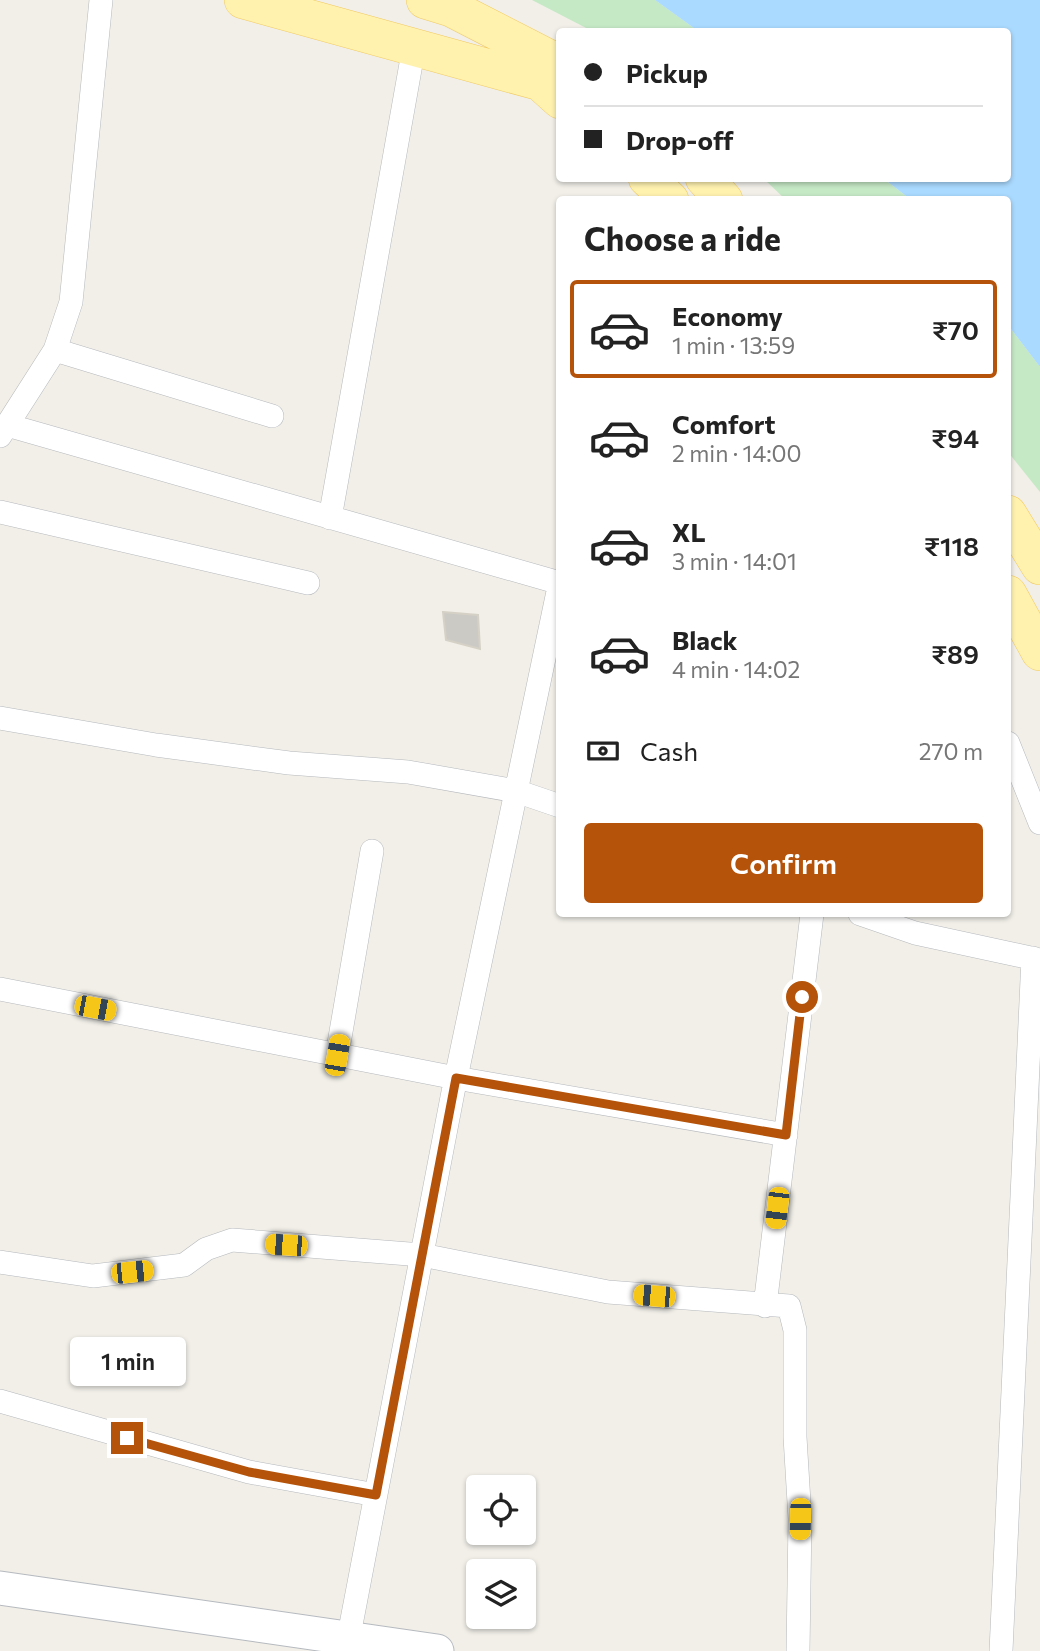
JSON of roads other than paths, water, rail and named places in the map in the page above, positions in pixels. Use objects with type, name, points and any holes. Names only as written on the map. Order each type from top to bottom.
[{"type":"main road","points":[[243,0],[540,82],[556,96]]},
{"type":"main road","points":[[425,0],[451,8],[556,62]]},
{"type":"main road","points":[[650,182],[665,196]]},
{"type":"main road","points":[[708,182],[720,196]]},
{"type":"main road","points":[[1011,519],[1040,566]]},
{"type":"main road","points":[[1011,599],[1040,652]]},
{"type":"main road","points":[[0,1588],[347,1644],[438,1651]]},
{"type":"street","points":[[101,0],[71,302],[55,350],[4,430],[556,582]]},
{"type":"street","points":[[330,518],[414,47]]},
{"type":"street","points":[[55,350],[272,416]]},
{"type":"street","points":[[0,512],[308,583]]},
{"type":"street","points":[[347,1644],[456,1078],[556,602]]},
{"type":"street","points":[[0,718],[170,747],[289,763],[408,772],[516,791],[556,805]]},
{"type":"street","points":[[1011,750],[1040,822]]},
{"type":"street","points":[[337,1055],[372,851]]},
{"type":"street","points":[[765,1306],[812,917]]},
{"type":"street","points":[[877,917],[912,923],[1036,959],[1001,1651]]},
{"type":"street","points":[[0,989],[456,1078],[786,1135]]},
{"type":"street","points":[[0,1262],[93,1276],[184,1265],[206,1249],[232,1240],[422,1255],[608,1292],[789,1306],[795,1331],[795,1437],[800,1519],[798,1651]]},
{"type":"street","points":[[0,1401],[249,1472],[376,1495]]},
{"type":"water","points":[[655,0],[1040,0],[1040,367],[1011,329],[1011,196],[906,196],[888,182],[1011,182],[1011,28],[694,28]]}]
